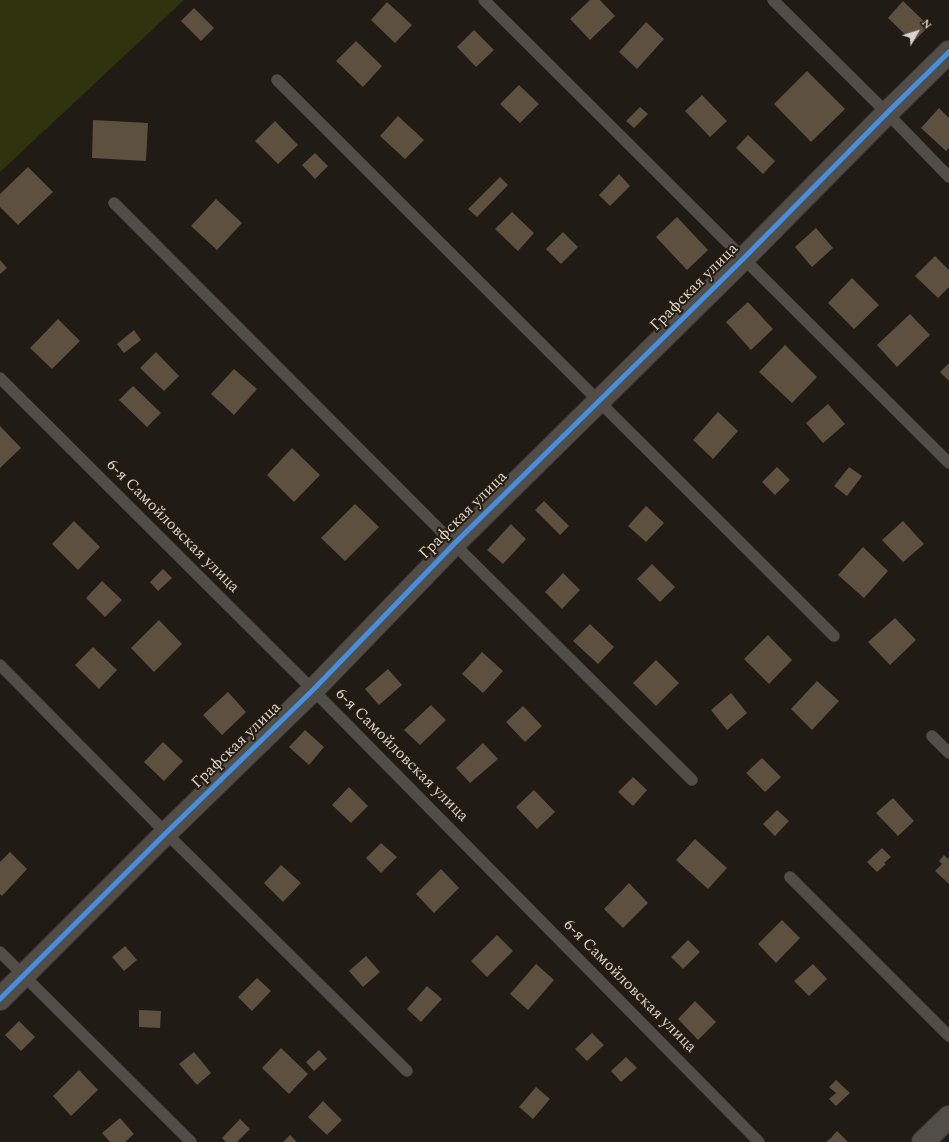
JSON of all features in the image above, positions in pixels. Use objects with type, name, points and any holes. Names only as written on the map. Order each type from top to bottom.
[{"type":"street","name":"Графская улица","points":[[0,999],[166,833],[313,690],[454,544],[743,259],[949,52]]},
{"type":"street","points":[[923,1142],[949,1117]]},
{"type":"lane","points":[[484,0],[949,463]]},
{"type":"lane","points":[[773,0],[949,177]]},
{"type":"lane","points":[[277,80],[834,636]]},
{"type":"lane","points":[[114,203],[692,780]]},
{"type":"lane","name":"6-я Самойловская улица","points":[[0,378],[313,690],[759,1142]]},
{"type":"lane","points":[[0,665],[166,833],[407,1071]]},
{"type":"lane","points":[[932,736],[949,752]]},
{"type":"lane","points":[[790,877],[949,1036]]},
{"type":"lane","points":[[0,952],[191,1142]]},
{"type":"green space","points":[[0,0],[184,0],[0,172]]},
{"type":"building","points":[[590,0],[600,0],[615,16],[590,40],[570,19]]},
{"type":"building","points":[[903,1],[929,26],[913,42],[888,18]]},
{"type":"building","points":[[387,2],[412,25],[395,43],[371,20]]},
{"type":"building","points":[[194,8],[214,28],[201,41],[181,21]]},
{"type":"building","points":[[646,22],[664,39],[637,69],[619,52]]},
{"type":"building","points":[[474,30],[494,50],[476,67],[457,47]]},
{"type":"building","points":[[356,41],[382,66],[363,87],[336,61]]},
{"type":"building","points":[[807,71],[845,109],[811,142],[774,104]]},
{"type":"building","points":[[519,85],[539,104],[520,123],[500,104]]},
{"type":"building","points":[[702,95],[727,121],[710,137],[685,111]]},
{"type":"building","points":[[640,107],[648,114],[634,128],[626,121]]},
{"type":"building","points":[[939,108],[949,118],[949,148],[946,151],[921,128]]},
{"type":"building","points":[[398,116],[424,140],[405,159],[380,136]]},
{"type":"building","points":[[93,120],[148,123],[146,161],[92,158]]},
{"type":"building","points":[[275,121],[298,145],[278,164],[255,141]]},
{"type":"building","points":[[748,135],[775,161],[763,174],[736,148]]},
{"type":"building","points":[[315,153],[328,166],[315,179],[302,165]]},
{"type":"building","points":[[28,167],[53,192],[18,225],[0,207],[0,194]]},
{"type":"building","points":[[619,174],[630,186],[610,206],[599,195]]},
{"type":"building","points":[[500,177],[508,185],[477,217],[468,209]]},
{"type":"building","points":[[216,199],[242,223],[217,250],[191,226]]},
{"type":"building","points":[[512,212],[534,233],[518,251],[495,229]]},
{"type":"building","points":[[677,217],[708,250],[687,270],[656,237]]},
{"type":"building","points":[[816,228],[833,248],[812,267],[795,247]]},
{"type":"building","points":[[563,232],[578,247],[561,264],[546,249]]},
{"type":"building","points":[[935,256],[949,270],[949,287],[938,298],[915,276]]},
{"type":"building","points":[[0,260],[7,268],[0,274]]},
{"type":"building","points":[[852,278],[879,305],[854,329],[828,303]]},
{"type":"building","points":[[748,302],[773,329],[751,350],[726,322]]},
{"type":"building","points":[[910,314],[930,335],[897,367],[877,345]]},
{"type":"building","points":[[58,319],[80,341],[52,369],[30,348]]},
{"type":"building","points":[[134,330],[141,340],[124,353],[117,344]]},
{"type":"building","points":[[785,345],[817,377],[792,403],[759,372]]},
{"type":"building","points":[[156,352],[179,376],[164,391],[140,368]]},
{"type":"building","points":[[949,363],[949,381],[940,372]]},
{"type":"building","points":[[234,369],[257,389],[234,415],[211,394]]},
{"type":"building","points":[[133,386],[161,413],[147,427],[119,400]]},
{"type":"building","points":[[828,404],[845,424],[823,443],[806,423]]},
{"type":"building","points":[[718,412],[738,431],[713,459],[693,440]]},
{"type":"building","points":[[0,426],[21,448],[0,468]]},
{"type":"building","points":[[292,448],[320,475],[294,502],[267,475]]},
{"type":"building","points":[[777,467],[790,480],[775,495],[762,482]]},
{"type":"building","points":[[849,467],[862,476],[847,496],[834,486]]},
{"type":"building","points":[[544,501],[569,526],[560,535],[535,510]]},
{"type":"building","points":[[355,504],[379,527],[345,561],[321,538]]},
{"type":"building","points":[[646,506],[664,523],[646,542],[628,526]]},
{"type":"building","points":[[74,521],[100,547],[78,570],[52,544]]},
{"type":"building","points":[[903,521],[924,544],[903,562],[882,540]]},
{"type":"building","points":[[511,524],[526,539],[503,564],[487,550]]},
{"type":"building","points":[[863,547],[888,571],[864,598],[838,575]]},
{"type":"building","points":[[652,564],[675,587],[660,602],[637,579]]},
{"type":"building","points":[[163,569],[172,578],[158,591],[150,582]]},
{"type":"building","points":[[563,573],[580,590],[562,609],[545,592]]},
{"type":"building","points":[[102,581],[122,600],[105,617],[86,598]]},
{"type":"building","points":[[895,618],[916,640],[890,665],[868,642]]},
{"type":"building","points":[[159,620],[182,644],[154,672],[131,648]]},
{"type":"building","points":[[590,624],[614,647],[598,664],[573,641]]},
{"type":"building","points":[[768,635],[792,660],[769,684],[744,659]]},
{"type":"building","points":[[93,647],[117,670],[99,689],[75,665]]},
{"type":"building","points":[[482,652],[503,671],[483,693],[462,674]]},
{"type":"building","points":[[656,660],[679,683],[656,706],[633,683]]},
{"type":"building","points":[[388,669],[402,685],[379,705],[365,689]]},
{"type":"building","points":[[817,681],[839,701],[812,730],[791,709]]},
{"type":"building","points":[[228,692],[246,712],[222,735],[203,715]]},
{"type":"building","points":[[731,693],[747,713],[727,730],[711,710]]},
{"type":"building","points":[[431,705],[446,720],[420,745],[404,730]]},
{"type":"building","points":[[523,706],[542,726],[525,742],[506,722]]},
{"type":"building","points":[[305,730],[324,747],[309,765],[289,747]]},
{"type":"building","points":[[163,742],[183,761],[164,781],[144,762]]},
{"type":"building","points":[[483,743],[498,759],[470,783],[456,768]]},
{"type":"building","points":[[762,758],[781,777],[765,792],[746,773]]},
{"type":"building","points":[[633,777],[647,790],[633,806],[618,792]]},
{"type":"building","points":[[349,787],[368,806],[351,823],[332,805]]},
{"type":"building","points":[[534,790],[555,812],[537,829],[516,807]]},
{"type":"building","points":[[893,798],[914,821],[898,836],[876,813]]},
{"type":"building","points":[[777,810],[789,821],[775,836],[763,824]]},
{"type":"building","points":[[695,839],[727,868],[708,889],[676,860]]},
{"type":"building","points":[[381,843],[397,857],[381,873],[366,858]]},
{"type":"building","points":[[882,848],[891,857],[877,872],[867,862]]},
{"type":"building","points":[[10,852],[27,869],[2,896],[0,894],[0,862]]},
{"type":"building","points":[[944,855],[948,859],[949,857],[949,884],[935,871],[942,864],[939,861]]},
{"type":"building","points":[[281,865],[301,883],[283,902],[264,883]]},
{"type":"building","points":[[441,869],[459,888],[434,913],[416,894]]},
{"type":"building","points":[[629,883],[648,903],[623,928],[604,909]]},
{"type":"building","points":[[782,920],[800,938],[776,963],[758,944]]},
{"type":"building","points":[[497,935],[513,951],[487,977],[471,961]]},
{"type":"building","points":[[688,940],[700,952],[683,969],[671,957]]},
{"type":"building","points":[[125,946],[137,960],[124,971],[112,957]]},
{"type":"building","points":[[366,956],[380,972],[363,987],[349,971]]},
{"type":"building","points":[[536,964],[554,980],[528,1010],[510,994]]},
{"type":"building","points":[[813,964],[827,979],[809,996],[794,981]]},
{"type":"building","points":[[257,978],[271,991],[252,1011],[238,997]]},
{"type":"building","points":[[427,986],[442,999],[421,1022],[407,1009]]},
{"type":"building","points":[[695,1001],[716,1022],[698,1040],[678,1019]]},
{"type":"building","points":[[139,1010],[161,1011],[160,1028],[139,1027]]},
{"type":"building","points":[[19,1021],[35,1037],[21,1051],[5,1035]]},
{"type":"building","points":[[592,1033],[604,1045],[587,1061],[575,1049]]},
{"type":"building","points":[[281,1048],[308,1074],[289,1094],[262,1068]]},
{"type":"building","points":[[319,1050],[327,1059],[314,1071],[306,1062]]},
{"type":"building","points":[[194,1052],[211,1073],[197,1085],[179,1064]]},
{"type":"building","points":[[626,1057],[637,1068],[621,1082],[611,1071]]},
{"type":"building","points":[[79,1070],[98,1090],[71,1116],[53,1096]]},
{"type":"building","points":[[836,1080],[850,1093],[836,1106],[829,1099],[836,1093],[829,1087]]},
{"type":"building","points":[[536,1087],[550,1099],[533,1119],[519,1107]]},
{"type":"building","points":[[323,1101],[342,1120],[327,1135],[308,1117]]},
{"type":"building","points":[[120,1118],[134,1134],[125,1142],[110,1142],[102,1133]]},
{"type":"building","points":[[240,1119],[250,1129],[237,1142],[226,1142],[222,1138]]},
{"type":"building","points":[[837,1131],[848,1142],[826,1142],[831,1138]]},
{"type":"building","points":[[290,1135],[297,1142],[283,1142]]},
{"type":"cycle path","points":[[0,999],[166,833],[313,690],[454,544],[743,259],[949,52]]}]
